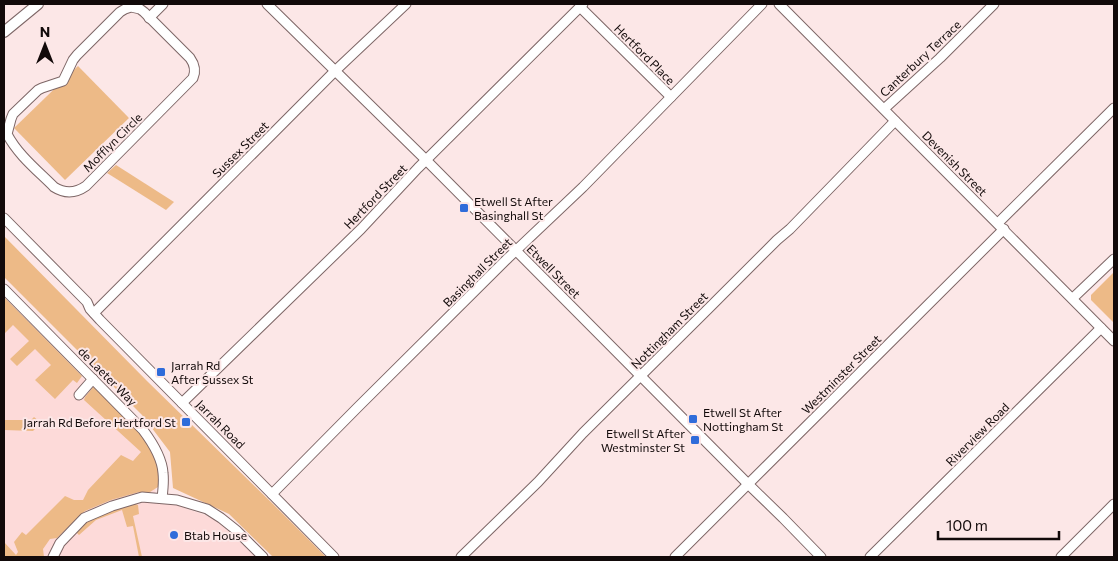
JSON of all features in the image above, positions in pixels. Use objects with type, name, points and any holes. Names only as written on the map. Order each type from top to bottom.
[{"type":"main road","points":[[4,23],[29,4]]},
{"type":"main road","points":[[4,32],[38,4]]},
{"type":"street","points":[[149,18],[163,4]]},
{"type":"street","name":"Etwell Street","points":[[267,4],[336,70],[820,557]]},
{"type":"street","name":"Sussex Street","points":[[92,311],[336,70],[406,4]]},
{"type":"street","name":"Basinghall Street","points":[[272,494],[516,251],[583,188],[762,4]]},
{"type":"street","name":"Devenish Street","points":[[779,4],[1114,341]]},
{"type":"street","name":"Canterbury Terrace","points":[[884,109],[940,58],[994,4]]},
{"type":"street","name":"Hertford Place","points":[[581,5],[671,97]]},
{"type":"street","name":"Hertford Street","points":[[182,403],[361,229],[426,160],[581,5]]},
{"type":"street","name":"Mofflyn Circle","points":[[135,8],[144,12],[149,18],[192,61],[195,70],[193,78],[86,186],[71,192],[59,190],[12,143],[7,134],[11,119],[38,90],[64,81],[77,55],[120,12],[125,9],[135,8]]},
{"type":"street","name":"Westminster Street","points":[[675,557],[1001,226],[1114,108]]},
{"type":"street","name":"Nottingham Street","points":[[461,557],[538,482],[583,433],[790,229],[896,121]]},
{"type":"street","name":"Jarrah Road","points":[[4,218],[87,302],[92,311],[334,557]]},
{"type":"street","name":"Jarrah Road","points":[[4,227],[82,306],[92,311]]},
{"type":"street","points":[[1073,298],[1114,259]]},
{"type":"street","name":"de Laeter Way","points":[[4,289],[143,430],[158,454],[163,472],[162,498]]},
{"type":"street","name":"Riverview Road","points":[[870,557],[1101,328]]},
{"type":"street","points":[[78,394],[93,379]]},
{"type":"street","points":[[53,557],[60,543],[84,518],[112,506],[142,497],[177,500],[207,510],[236,530],[263,557]]},
{"type":"street","points":[[1061,557],[1114,504]]},
{"type":"shaded area","points":[[78,66],[129,118],[65,180],[14,128]]},
{"type":"shaded area","points":[[116,165],[174,202],[166,210],[107,173]]},
{"type":"shaded area","points":[[4,236],[147,381],[326,557],[273,557],[229,514],[173,488],[170,452],[142,415],[4,277]]},
{"type":"shaded area","points":[[1114,272],[1114,323],[1091,300],[1091,295]]},
{"type":"shaded area","points":[[4,297],[82,376],[77,383],[73,380],[55,399],[35,380],[51,365],[35,349],[17,366],[10,359],[29,341],[13,325],[4,334]]},
{"type":"shaded area","points":[[4,299],[138,434],[156,473],[155,503],[176,505],[205,515],[218,522],[255,557],[4,557]]},
{"type":"shaded area","points":[[94,386],[150,446],[157,465],[158,487],[150,492],[139,492],[111,500],[85,511],[57,538],[50,539],[43,549],[44,557],[4,557],[4,542],[16,555],[18,552],[14,542],[22,532],[26,535],[65,496],[74,500],[83,500],[88,490],[121,455],[133,461],[141,452],[84,400]]},
{"type":"shaded area","points":[[34,417],[41,423],[33,431],[4,430],[4,420],[31,420]]},
{"type":"shaded area","points":[[133,503],[138,505],[139,514],[133,516],[142,557],[139,557],[133,526],[127,527],[122,510],[96,520],[79,535],[76,532],[92,518]]},
{"type":"place","name":"Etwell St After Basinghall St","points":[[464,208]]},
{"type":"place","name":"Jarrah Rd After Sussex St","points":[[161,372]]},
{"type":"place","name":"Etwell St After Nottingham St","points":[[693,419]]},
{"type":"place","name":"Jarrah Rd Before Hertford St","points":[[186,422]]},
{"type":"place","name":"Etwell St After Westminster St","points":[[695,440]]},
{"type":"place","name":"Btab House","points":[[174,535]]}]
